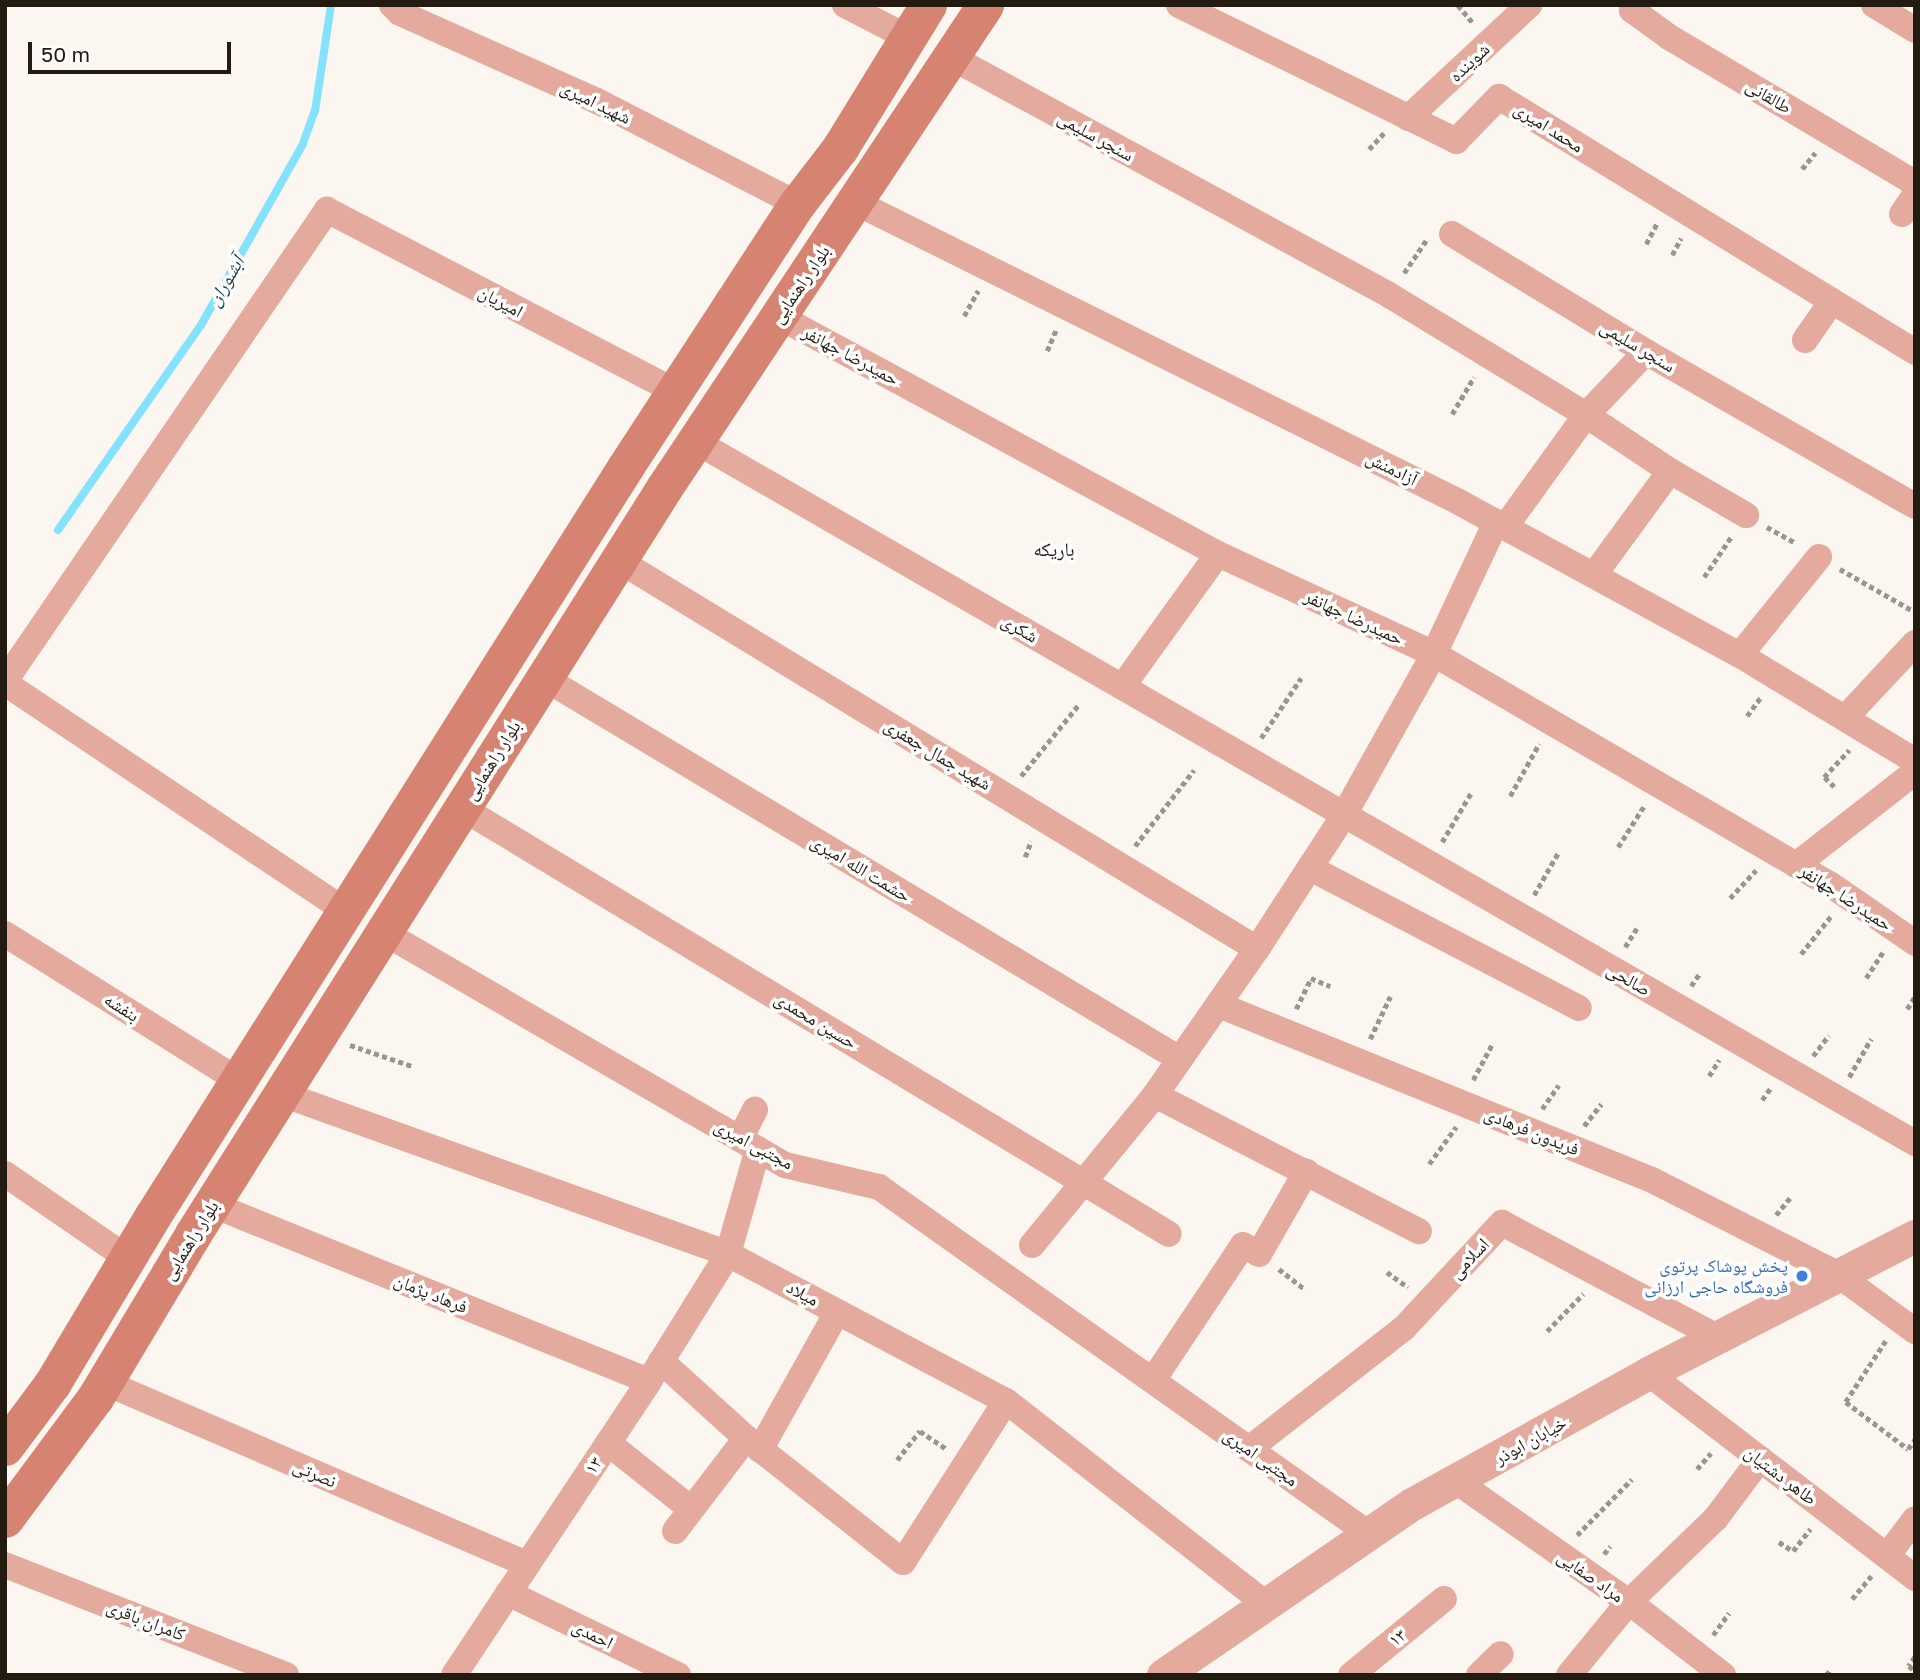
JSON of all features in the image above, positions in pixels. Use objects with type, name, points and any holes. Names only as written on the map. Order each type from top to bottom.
[{"type":"main road","points":[[5,1447],[52,1384],[127,1258],[345,911],[797,204],[840,148],[928,5]]},
{"type":"main road","name":"بلوار راهنمایی","points":[[5,1519],[104,1382],[212,1205],[618,560],[985,5]]},
{"type":"street","name":"شهید امیری","points":[[391,5],[400,13],[597,101],[797,204]]},
{"type":"street","points":[[845,5],[907,37]]},
{"type":"street","name":"محمد امیری","points":[[1179,5],[1456,141],[1499,97],[1915,352]]},
{"type":"street","name":"شوینده","points":[[1408,118],[1529,5]]},
{"type":"street","name":"طالقانی","points":[[1638,5],[1632,10],[1669,37],[1915,183]]},
{"type":"street","points":[[1874,5],[1915,30]]},
{"type":"street","name":"سنجر سلیمی","points":[[951,57],[1389,295],[1586,415],[1670,471],[1746,515]]},
{"type":"street","name":"آزادمنش","points":[[855,202],[1501,524],[1740,655],[1915,761]]},
{"type":"street","name":"امیریان","points":[[5,682],[327,209],[676,392]]},
{"type":"street","name":"سنجر سلیمی","points":[[1452,234],[1646,352],[1915,506]]},
{"type":"street","points":[[1805,340],[1832,301]]},
{"type":"street","name":"حمیدرضا جهانفر","points":[[778,316],[1218,554],[1434,654],[1785,858],[1847,896],[1915,943]]},
{"type":"street","points":[[1032,1245],[1155,1095],[1178,1058],[1219,1005],[1310,868],[1344,815],[1434,654],[1501,524],[1586,415],[1646,352]]},
{"type":"street","name":"شکری","points":[[695,441],[1344,815]]},
{"type":"street","points":[[1594,575],[1670,471]]},
{"type":"street","points":[[1122,687],[1218,554]]},
{"type":"street","points":[[1740,655],[1819,557]]},
{"type":"street","name":"شهید جمال جعفری","points":[[618,560],[1257,949]]},
{"type":"street","points":[[1856,725],[1914,644]]},
{"type":"street","name":"حشمت الله امیری","points":[[544,678],[1178,1058]]},
{"type":"street","points":[[5,682],[345,911]]},
{"type":"street","points":[[1785,858],[1915,772]]},
{"type":"street","name":"حسین محمدی","points":[[462,808],[1169,1234]]},
{"type":"street","name":"صالحی","points":[[1344,815],[1915,1143]]},
{"type":"street","points":[[1310,868],[1579,1008]]},
{"type":"street","name":"مجتبی امیری","points":[[383,932],[786,1165],[879,1187],[1369,1534]]},
{"type":"street","name":"بنفشه","points":[[5,934],[238,1080]]},
{"type":"street","name":"فریدون فرهادی","points":[[1219,1005],[1652,1180],[1838,1274],[1907,1326]]},
{"type":"street","name":"میلاد","points":[[282,1094],[728,1254],[1006,1401],[1265,1603]]},
{"type":"street","points":[[1155,1095],[1419,1231]]},
{"type":"street","name":"۱۳","points":[[454,1675],[655,1371],[728,1254],[755,1110]]},
{"type":"street","points":[[1153,1380],[1243,1245],[1259,1254],[1306,1172]]},
{"type":"street","points":[[5,1174],[127,1258]]},
{"type":"street","name":"فرهاد پژمان","points":[[212,1205],[655,1371]]},
{"type":"street","name":"اسلامی","points":[[1249,1449],[1404,1328],[1502,1223],[1717,1337]]},
{"type":"street","name":"خیابان ابوذر","points":[[1168,1673],[1265,1603],[1412,1504],[1648,1373],[1915,1236]]},
{"type":"street","points":[[675,1531],[691,1509],[753,1444],[837,1312]]},
{"type":"street","points":[[655,1371],[903,1562],[1006,1401]]},
{"type":"street","name":"طاهر دشتیان","points":[[1648,1373],[1915,1578]]},
{"type":"street","name":"نصرتی","points":[[104,1382],[527,1564]]},
{"type":"street","points":[[608,1443],[691,1509]]},
{"type":"street","points":[[1569,1675],[1629,1602],[1716,1518],[1760,1459]]},
{"type":"street","name":"مراد صفایی","points":[[1456,1481],[1629,1602],[1723,1675]]},
{"type":"street","points":[[1887,1556],[1915,1519]]},
{"type":"street","name":"کامران باقری","points":[[5,1565],[286,1675]]},
{"type":"street","name":"احمدی","points":[[508,1593],[678,1675]]},
{"type":"street","name":"۱۳","points":[[1351,1675],[1444,1599]]},
{"type":"street","points":[[1479,1675],[1501,1654]]},
{"type":"path","points":[[1389,295],[1437,225],[1452,234]]},
{"type":"path","points":[[1452,414],[1488,355]]},
{"type":"path","points":[[1704,577],[1746,515]]},
{"type":"path","points":[[1247,758],[1301,678]]},
{"type":"path","points":[[1005,795],[1079,704]]},
{"type":"path","points":[[1510,796],[1551,722]]},
{"type":"path","points":[[1834,787],[1824,777],[1856,725]]},
{"type":"path","points":[[1120,866],[1194,770]]},
{"type":"path","points":[[1618,847],[1658,784]]},
{"type":"path","points":[[1429,864],[1471,793]]},
{"type":"path","points":[[1522,917],[1558,853]]},
{"type":"path","points":[[1730,898],[1785,858]]},
{"type":"path","points":[[1801,954],[1847,896]]},
{"type":"path","points":[[1284,1031],[1311,978],[1331,986]]},
{"type":"path","points":[[1907,1009],[1915,996]]},
{"type":"path","points":[[1359,1062],[1390,997]]},
{"type":"path","points":[[319,1034],[412,1066]]},
{"type":"path","points":[[1837,1098],[1871,1039]]},
{"type":"path","points":[[1429,1164],[1466,1105],[1492,1045]]},
{"type":"path","points":[[1259,1254],[1306,1290]]},
{"type":"path","points":[[1547,1331],[1601,1275]]},
{"type":"path","points":[[1907,1326],[1846,1402],[1908,1449],[1915,1439]]},
{"type":"path","points":[[897,1460],[920,1431],[968,1464]]},
{"type":"path","points":[[1560,1553],[1632,1479]]},
{"type":"path","points":[[1779,1542],[1793,1551],[1825,1508]]},
{"type":"path","points":[[1915,1657],[1909,1666],[1915,1671]]},
{"type":"path","points":[[1826,1675],[1832,1669]]},
{"type":"waterway","name":"آبشوران","points":[[58,530],[201,325],[302,146],[315,111],[331,5]]},
{"type":"place","name":"پخش پوشاک پرتوی فروشگاه حاجی ارزانی","points":[[1802,1276]]},
{"type":"district","name":"باریکه","points":[[1054,549]]}]
